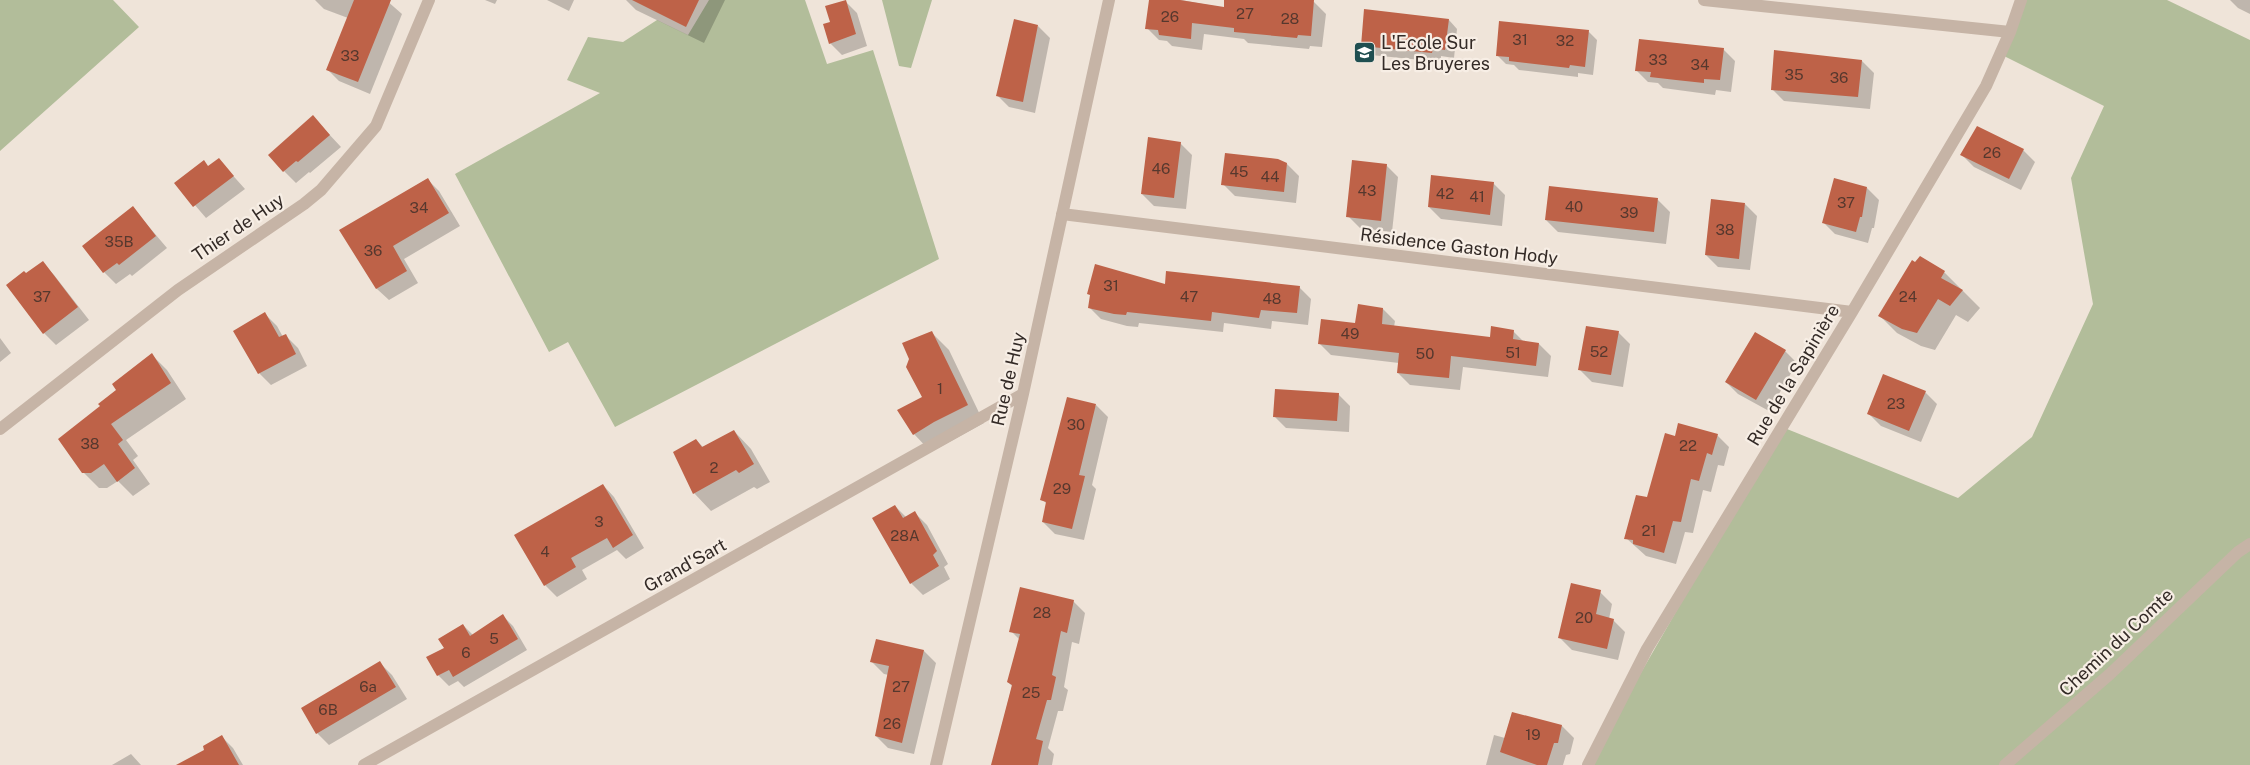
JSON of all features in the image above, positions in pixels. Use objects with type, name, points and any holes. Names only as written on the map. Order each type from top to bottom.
[{"type":"street","name":"Thier de Huy","points":[[0,428],[178,290],[304,204],[321,190],[376,126],[429,0]]},
{"type":"street","name":"Rue de Huy","points":[[936,765],[1023,394],[1109,0]]},
{"type":"street","points":[[1704,0],[2010,32]]},
{"type":"street","name":"Rue de la Sapinière","points":[[1588,765],[1647,649],[1852,312],[1986,86],[2010,32],[2021,0]]},
{"type":"street","name":"Résidence Gaston Hody","points":[[1062,214],[1852,312]]},
{"type":"street","name":"Grand'Sart","points":[[364,765],[1023,394]]},
{"type":"street","name":"Chemin du Comte","points":[[2004,765],[2110,674],[2238,552],[2250,544]]},
{"type":"green space","points":[[0,0],[113,0],[139,27],[0,151]]},
{"type":"green space","points":[[709,0],[805,0],[827,64],[873,50],[939,259],[615,427],[568,342],[549,352],[455,174],[600,93],[567,80],[588,37],[623,42],[657,20],[688,35]]},
{"type":"green space","points":[[882,0],[932,0],[911,68],[899,66]]},
{"type":"green space","points":[[2021,0],[2167,0],[2250,40],[2250,765],[1588,765],[1782,427],[1958,498],[2032,437],[2093,304],[2071,178],[2104,106],[2000,54]]},
{"type":"building","points":[[354,0],[391,0],[358,82],[326,70]]},
{"type":"building","points":[[632,0],[699,0],[686,27]]},
{"type":"building","points":[[846,0],[856,34],[829,44],[823,24],[830,22],[825,6]]},
{"type":"building","points":[[1149,0],[1180,0],[1224,7],[1224,0],[1314,0],[1311,36],[1298,35],[1297,38],[1234,32],[1234,28],[1192,23],[1191,39],[1159,35],[1158,30],[1145,29]]},
{"type":"building","points":[[1364,9],[1449,19],[1445,50],[1433,48],[1432,53],[1361,46]]},
{"type":"building","points":[[1014,19],[1038,25],[1023,102],[996,96]]},
{"type":"building","points":[[1499,21],[1589,30],[1585,67],[1570,65],[1569,68],[1509,61],[1509,57],[1496,56]]},
{"type":"building","points":[[1639,39],[1724,48],[1720,80],[1704,79],[1704,83],[1650,77],[1651,72],[1635,71]]},
{"type":"building","points":[[1774,50],[1862,60],[1858,97],[1771,90]]},
{"type":"building","points":[[313,115],[330,135],[283,172],[268,155]]},
{"type":"building","points":[[1977,126],[2024,149],[2009,179],[1960,155]]},
{"type":"building","points":[[1148,137],[1181,142],[1174,198],[1141,194]]},
{"type":"building","points":[[1225,153],[1278,159],[1287,163],[1284,192],[1221,185]]},
{"type":"building","points":[[219,158],[234,176],[193,207],[174,183],[204,160],[208,166]]},
{"type":"building","points":[[1352,160],[1387,164],[1381,221],[1346,217]]},
{"type":"building","points":[[1431,175],[1494,182],[1490,215],[1428,207]]},
{"type":"building","points":[[428,178],[449,213],[393,246],[407,271],[376,289],[339,230]]},
{"type":"building","points":[[1834,178],[1867,187],[1862,217],[1860,217],[1856,232],[1822,223]]},
{"type":"building","points":[[1549,186],[1658,198],[1654,232],[1545,220]]},
{"type":"building","points":[[1711,199],[1745,203],[1739,259],[1705,255]]},
{"type":"building","points":[[133,206],[156,236],[119,265],[117,263],[103,273],[82,246]]},
{"type":"building","points":[[1920,256],[1945,271],[1941,278],[1963,290],[1950,306],[1938,299],[1917,333],[1902,329],[1878,316],[1912,260],[1915,262]]},
{"type":"building","points":[[43,261],[78,307],[43,334],[6,285],[24,271],[26,273]]},
{"type":"building","points":[[1095,264],[1165,284],[1166,271],[1300,286],[1297,313],[1261,310],[1259,318],[1212,312],[1211,321],[1127,312],[1126,315],[1114,314],[1088,308],[1090,295],[1087,294]]},
{"type":"building","points":[[1358,304],[1383,308],[1382,324],[1490,337],[1491,326],[1514,330],[1513,339],[1539,343],[1536,366],[1451,356],[1449,378],[1397,373],[1399,353],[1318,344],[1321,319],[1355,323]]},
{"type":"building","points":[[265,312],[279,337],[286,334],[296,354],[258,374],[233,331]]},
{"type":"building","points":[[1586,326],[1619,331],[1611,375],[1578,370]]},
{"type":"building","points":[[932,331],[968,405],[913,435],[897,410],[922,397],[906,367],[909,359],[902,343]]},
{"type":"building","points":[[1755,332],[1786,350],[1756,400],[1725,382]]},
{"type":"building","points":[[152,353],[171,383],[111,424],[123,440],[118,444],[135,468],[117,482],[104,464],[91,473],[82,473],[58,439],[100,406],[98,404],[116,390],[112,384]]},
{"type":"building","points":[[1883,374],[1926,391],[1909,431],[1867,414]]},
{"type":"building","points":[[1275,389],[1339,393],[1337,421],[1273,417]]},
{"type":"building","points":[[1067,397],[1096,404],[1079,475],[1085,476],[1072,529],[1042,522],[1046,502],[1040,500]]},
{"type":"building","points":[[1678,423],[1718,434],[1712,455],[1707,453],[1699,481],[1691,479],[1681,522],[1673,521],[1664,553],[1633,544],[1633,540],[1624,539],[1636,495],[1647,497],[1665,433],[1675,436]]},
{"type":"building","points":[[734,430],[754,464],[739,473],[736,470],[693,494],[673,452],[696,439],[702,447]]},
{"type":"building","points":[[603,484],[633,535],[613,548],[607,538],[571,558],[576,567],[544,586],[514,535]]},
{"type":"building","points":[[895,505],[903,518],[915,511],[937,551],[933,555],[939,566],[910,584],[872,518]]},
{"type":"building","points":[[1571,583],[1601,590],[1596,614],[1614,619],[1607,649],[1558,638]]},
{"type":"building","points":[[1020,587],[1074,600],[1067,633],[1061,631],[1052,675],[1056,677],[1051,700],[1047,700],[1036,739],[1043,741],[1038,765],[991,765],[1012,685],[1007,682],[1020,634],[1009,632]]},
{"type":"building","points":[[503,614],[518,639],[453,677],[449,670],[437,676],[426,657],[444,648],[438,639],[463,624],[470,636]]},
{"type":"building","points":[[876,639],[924,650],[902,743],[875,736],[889,666],[870,662]]},
{"type":"building","points":[[380,661],[396,687],[316,734],[301,708]]},
{"type":"building","points":[[1512,712],[1562,725],[1558,743],[1554,743],[1547,765],[1537,765],[1500,752]]},
{"type":"building","points":[[222,735],[239,765],[176,765],[204,750],[203,746]]},
{"type":"place","name":"L'Ecole Sur Les Bruyeres","points":[[1365,52]]}]
